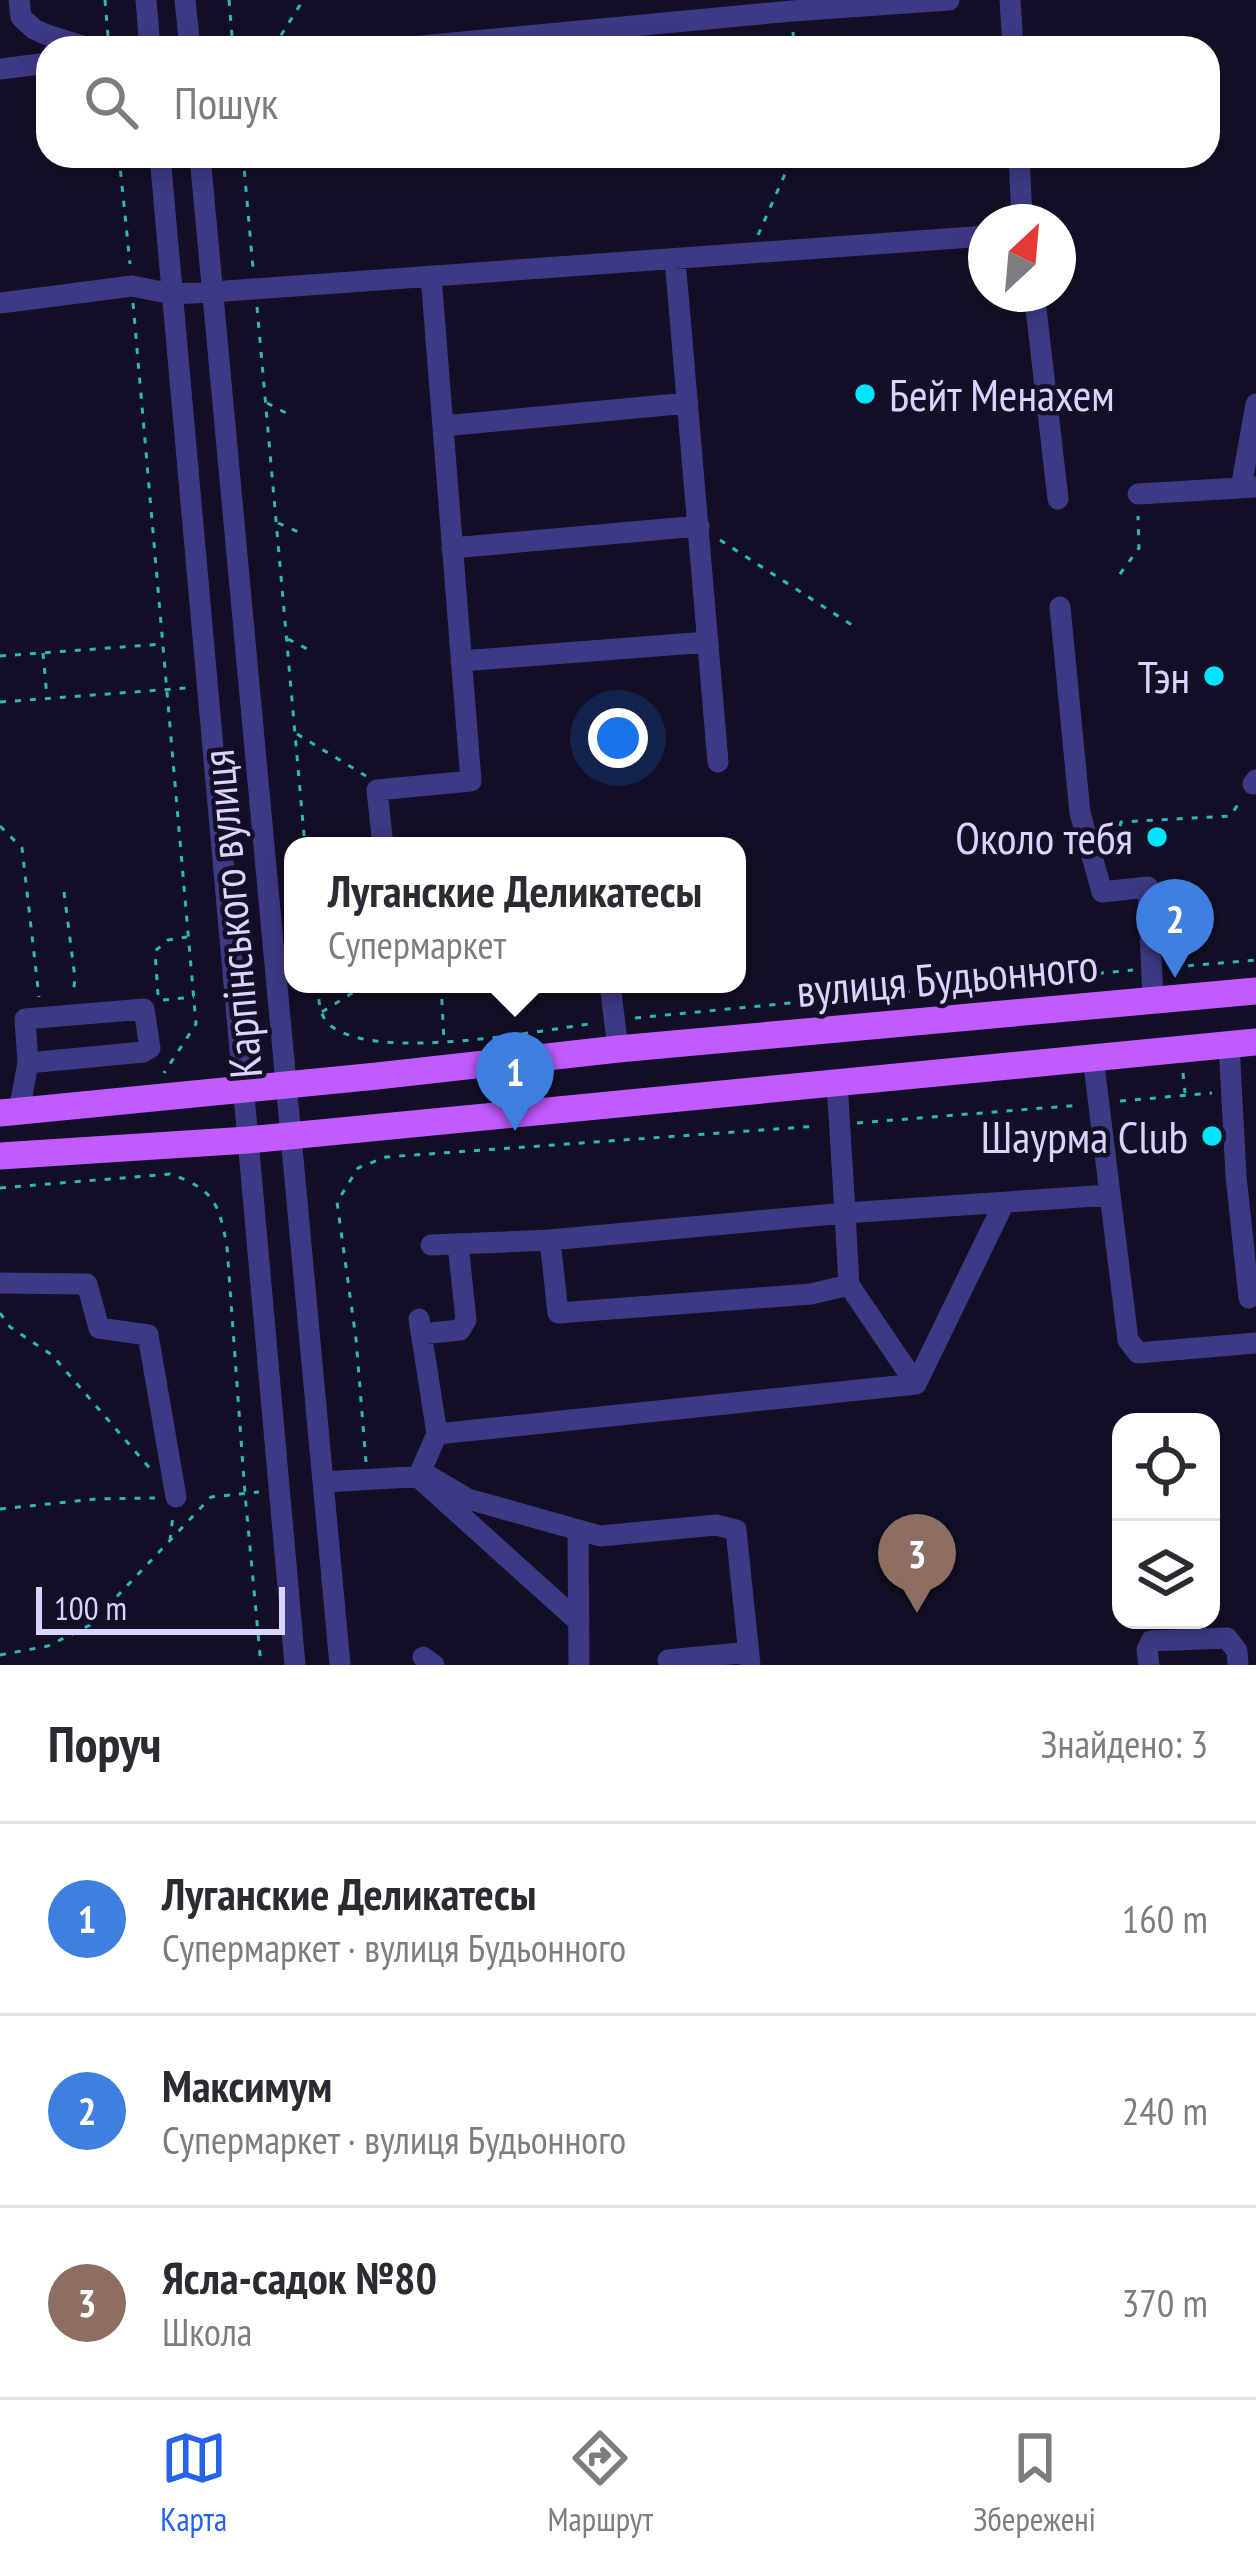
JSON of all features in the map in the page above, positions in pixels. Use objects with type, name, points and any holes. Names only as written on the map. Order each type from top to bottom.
[{"type":"main road","name":"вулиця Будьонного","points":[[10,1112],[618,1049],[1256,991]]},
{"type":"main road","name":"вулиця Будьонного","points":[[0,1156],[248,1139],[1243,1043]]},
{"type":"street","points":[[20,0],[21,17],[34,29],[54,36]]},
{"type":"street","points":[[146,0],[149,36]]},
{"type":"street","points":[[185,0],[189,36]]},
{"type":"street","points":[[526,36],[949,0]]},
{"type":"street","points":[[1010,0],[1012,36]]},
{"type":"street","points":[[0,69],[36,64]]},
{"type":"street","name":"Карпінського вулиця","points":[[161,168],[295,1665]]},
{"type":"street","name":"Карпінського вулиця","points":[[201,168],[340,1665]]},
{"type":"street","points":[[1019,168],[1021,204]]},
{"type":"street","points":[[0,303],[132,286],[172,294],[212,292],[968,237]]},
{"type":"street","points":[[675,259],[718,762]]},
{"type":"street","points":[[382,837],[376,790],[471,781],[431,276]]},
{"type":"street","points":[[1036,312],[1058,499]]},
{"type":"street","points":[[443,426],[688,403]]},
{"type":"street","points":[[1138,494],[1248,488],[1256,404]]},
{"type":"street","points":[[452,548],[699,526]]},
{"type":"street","points":[[1060,608],[1080,814],[1102,892],[1148,887],[1154,1000]]},
{"type":"street","points":[[461,661],[708,641]]},
{"type":"street","points":[[611,993],[618,1049]]},
{"type":"street","points":[[10,1112],[28,1063],[25,1019],[144,1009],[157,1047],[146,1064],[105,1066],[87,1058],[28,1063]]},
{"type":"street","points":[[1243,1043],[1232,1091],[1249,1298]]},
{"type":"street","points":[[1093,1058],[1101,1092],[1128,1340],[1138,1353],[1256,1343]]},
{"type":"street","points":[[837,1082],[849,1285],[916,1384]]},
{"type":"street","points":[[431,1245],[550,1240],[1110,1195]]},
{"type":"street","points":[[916,1384],[1004,1203]]},
{"type":"street","points":[[550,1240],[558,1313],[811,1294],[849,1285]]},
{"type":"street","points":[[418,1477],[437,1435],[420,1327],[460,1330],[466,1320],[458,1244]]},
{"type":"street","points":[[0,1283],[87,1284],[99,1328],[148,1335],[176,1497]]},
{"type":"street","points":[[437,1435],[916,1384]]},
{"type":"street","points":[[323,1482],[429,1476],[468,1499],[600,1537],[716,1525],[736,1529],[750,1658],[668,1660]]},
{"type":"street","points":[[418,1477],[579,1622]]},
{"type":"street","points":[[578,1532],[579,1665]]},
{"type":"street","points":[[1149,1665],[1150,1641],[1227,1638],[1237,1651],[1238,1665]]},
{"type":"path","points":[[105,0],[108,36]]},
{"type":"path","points":[[230,0],[232,36]]},
{"type":"path","points":[[281,36],[301,0]]},
{"type":"path","points":[[120,168],[196,1024],[161,1078]]},
{"type":"path","points":[[244,168],[304,837]]},
{"type":"path","points":[[749,253],[788,168]]},
{"type":"path","points":[[265,402],[288,413]]},
{"type":"path","points":[[1120,574],[1139,548],[1138,494]]},
{"type":"path","points":[[276,522],[302,534]]},
{"type":"path","points":[[699,526],[855,627]]},
{"type":"path","points":[[286,639],[313,652]]},
{"type":"path","points":[[0,656],[164,644]]},
{"type":"path","points":[[43,653],[47,698]]},
{"type":"path","points":[[0,702],[207,688]]},
{"type":"path","points":[[295,734],[388,789]]},
{"type":"path","points":[[1112,857],[1121,822],[1230,815]]},
{"type":"path","points":[[0,826],[22,848],[40,1004]]},
{"type":"path","points":[[64,892],[75,978],[72,1001]]},
{"type":"path","points":[[159,1001],[155,952],[168,940],[189,937]]},
{"type":"path","points":[[319,993],[320,1013],[329,1025],[356,1039],[444,1041],[614,1020],[1256,961]]},
{"type":"path","points":[[320,1013],[352,993]]},
{"type":"path","points":[[441,993],[444,1041]]},
{"type":"path","points":[[157,1047],[167,1069]]},
{"type":"path","points":[[367,1480],[356,1339],[337,1202],[358,1168],[386,1156],[842,1124],[1101,1092],[1232,1091]]},
{"type":"path","points":[[0,1188],[170,1174],[210,1194],[221,1214],[261,1665]]},
{"type":"path","points":[[0,1313],[10,1327],[52,1355],[176,1497],[170,1543]]},
{"type":"path","points":[[0,1508],[279,1490]]},
{"type":"path","points":[[0,1655],[48,1646],[90,1625],[211,1496]]},
{"type":"place","name":"Бейт Менахем","points":[[865,394]]},
{"type":"place","name":"Тэн","points":[[1214,676]]},
{"type":"place","name":"Около тебя","points":[[1157,837]]},
{"type":"place","name":"Максимум","points":[[1175,978]]},
{"type":"place","name":"Луганские Деликатесы","points":[[515,1131]]},
{"type":"place","name":"Шаурма Club","points":[[1212,1136]]},
{"type":"place","name":"Ясла-садок №80","points":[[917,1613]]}]
